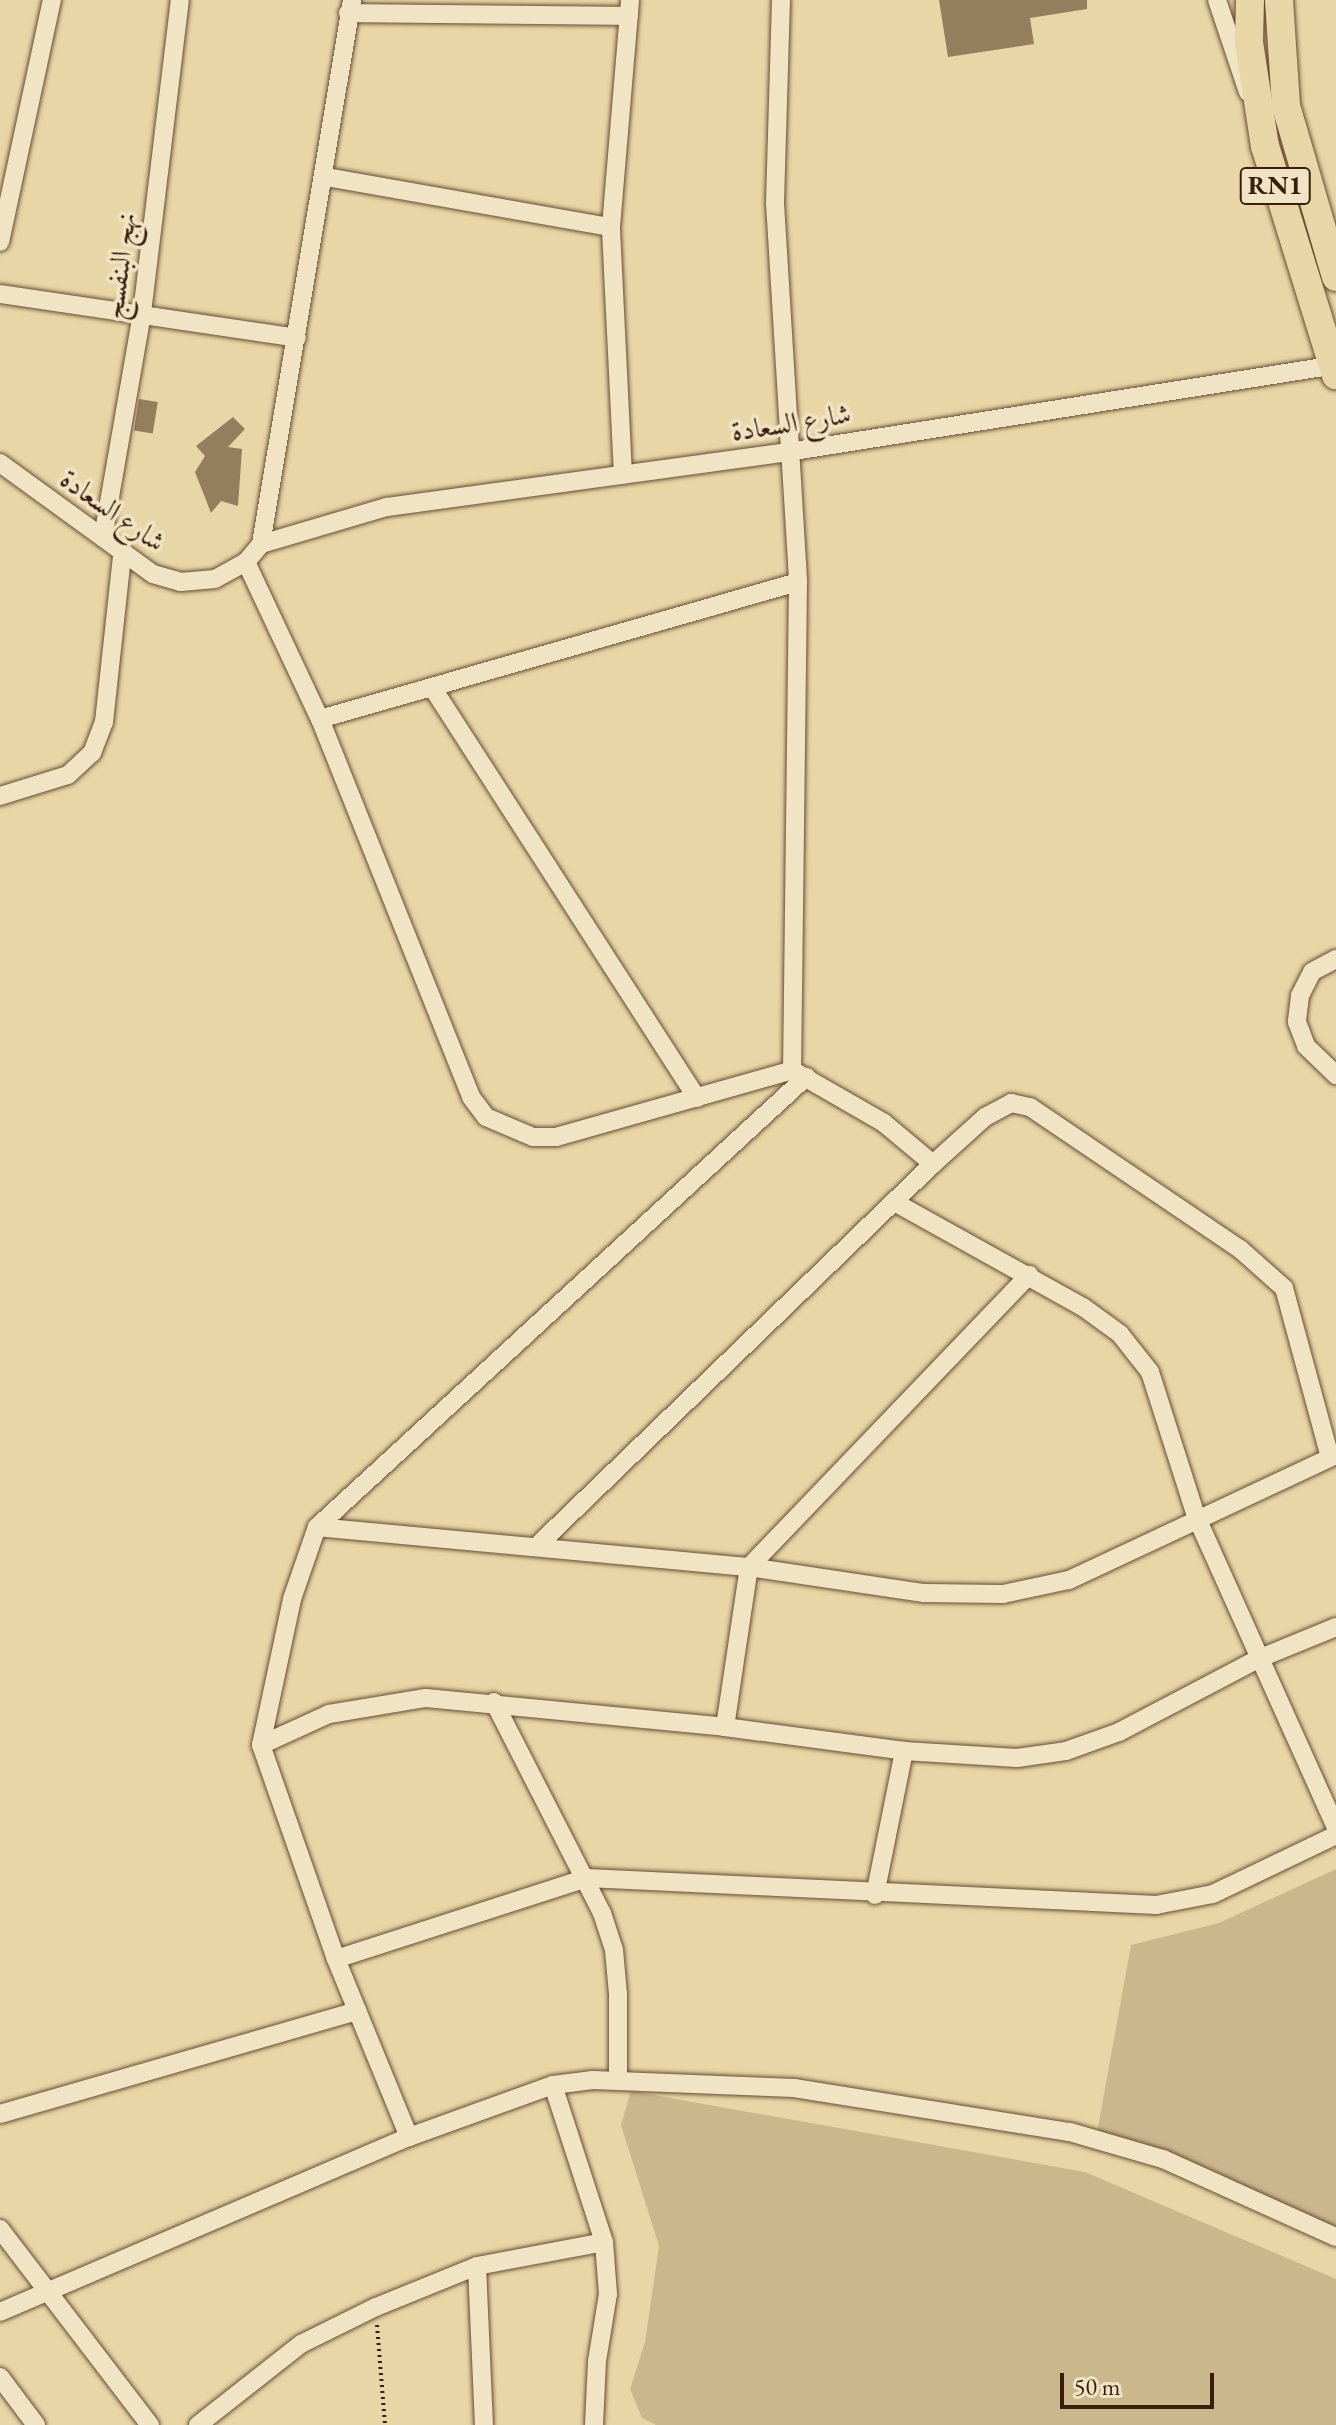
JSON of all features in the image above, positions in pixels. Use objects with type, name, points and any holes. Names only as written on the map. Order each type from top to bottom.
[{"type":"main road","name":"RN1","points":[[1250,0],[1258,116],[1273,181],[1335,369]]},
{"type":"main road","name":"RN1","points":[[1279,0],[1286,106],[1336,277]]},
{"type":"street","points":[[0,242],[4,200],[52,0]]},
{"type":"street","name":"نهج البنفسج","points":[[103,537],[142,313],[180,0]]},
{"type":"street","points":[[409,2137],[336,1959],[261,1745],[284,1629],[317,1527],[799,1074],[798,582],[794,451],[775,203],[781,0]]},
{"type":"street","points":[[1217,0],[1258,116]]},
{"type":"street","points":[[623,475],[611,227],[630,8],[350,6],[326,177],[261,544],[246,562],[320,719],[471,1097],[486,1117],[533,1137],[556,1137],[799,1074],[884,1123],[933,1164]]},
{"type":"street","points":[[326,177],[611,227]]},
{"type":"street","points":[[0,294],[297,338]]},
{"type":"street","name":"شارع السعادة","points":[[261,544],[387,507],[794,451],[1335,369]]},
{"type":"street","name":"شارع السعادة","points":[[0,463],[103,537],[122,556],[153,574],[181,582],[215,579],[246,562]]},
{"type":"street","points":[[0,796],[68,775],[92,753],[104,722],[122,556]]},
{"type":"street","points":[[320,719],[798,582]]},
{"type":"street","points":[[432,687],[697,1098]]},
{"type":"street","points":[[1336,959],[1312,972],[1300,996],[1297,1022],[1306,1046],[1336,1075]]},
{"type":"street","points":[[317,1527],[749,1567],[924,1593],[1003,1594],[1069,1580],[1196,1516],[1333,1456],[1284,1288],[1240,1249],[1030,1107],[1011,1103],[998,1108],[933,1164],[537,1546]]},
{"type":"street","points":[[896,1203],[1029,1275],[1120,1334],[1150,1372],[1196,1516],[1336,1828]]},
{"type":"street","points":[[725,1727],[749,1567],[1029,1275]]},
{"type":"street","points":[[261,1745],[329,1714],[379,1702],[426,1698],[494,1702],[725,1727],[904,1751],[1017,1758],[1066,1751],[1119,1732],[1258,1659],[1336,1627]]},
{"type":"street","points":[[494,1702],[587,1878],[614,1950],[618,2081]]},
{"type":"street","points":[[875,1895],[904,1751]]},
{"type":"street","points":[[336,1959],[587,1878],[645,1877],[875,1895],[1156,1905],[1213,1894],[1336,1835]]},
{"type":"street","points":[[0,2114],[357,2011]]},
{"type":"street","points":[[0,2312],[409,2137],[553,2085],[618,2081],[794,2088],[1070,2132],[1163,2159],[1336,2237]]},
{"type":"street","points":[[553,2085],[604,2242],[608,2294],[597,2361],[594,2425]]},
{"type":"street","points":[[0,2229],[150,2425]]},
{"type":"street","points":[[198,2425],[301,2344],[376,2307],[477,2266],[604,2242]]},
{"type":"street","points":[[477,2266],[484,2425]]},
{"type":"street","points":[[0,2377],[36,2425]]},
{"type":"path","points":[[376,2307],[385,2425]]},
{"type":"shaded area","points":[[1336,1869],[1336,2233],[1096,2138],[1131,1945],[1219,1923]]},
{"type":"shaded area","points":[[631,2091],[1085,2172],[1336,2279],[1336,2425],[656,2425],[642,2418],[630,2389],[645,2342],[659,2246],[621,2125]]},
{"type":"building","points":[[939,0],[1087,0],[1087,9],[1030,18],[1034,44],[948,57]]},
{"type":"building","points":[[139,399],[158,402],[153,434],[134,431]]},
{"type":"building","points":[[233,417],[245,429],[228,447],[242,449],[238,506],[221,501],[211,513],[195,472],[205,456],[196,446]]}]
